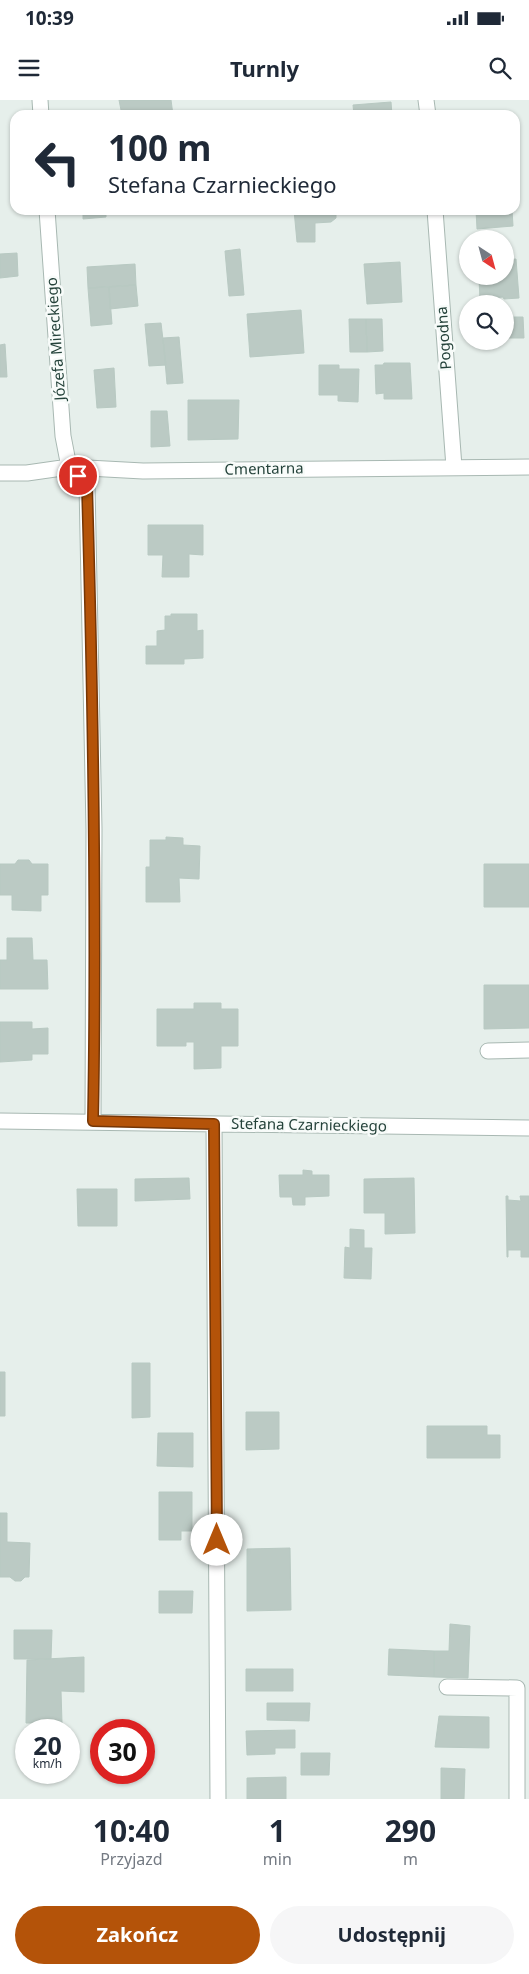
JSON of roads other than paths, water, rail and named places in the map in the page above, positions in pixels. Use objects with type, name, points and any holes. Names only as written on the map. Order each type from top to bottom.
[{"type":"street","name":"Józefa Mireckiego","points":[[47,215],[63,436],[69,467]]},
{"type":"street","name":"Pogodna","points":[[435,215],[454,467]]},
{"type":"street","name":"Cmentarna","points":[[0,473],[69,467],[143,471],[529,467]]},
{"type":"street","points":[[69,467],[87,485],[94,829],[93,1121]]},
{"type":"street","points":[[488,1051],[529,1050]]},
{"type":"street","name":"Stefana Czarnieckiego","points":[[0,1121],[529,1128]]},
{"type":"street","points":[[214,1124],[218,1799]]},
{"type":"street","points":[[447,1687],[517,1688],[517,1799]]}]
